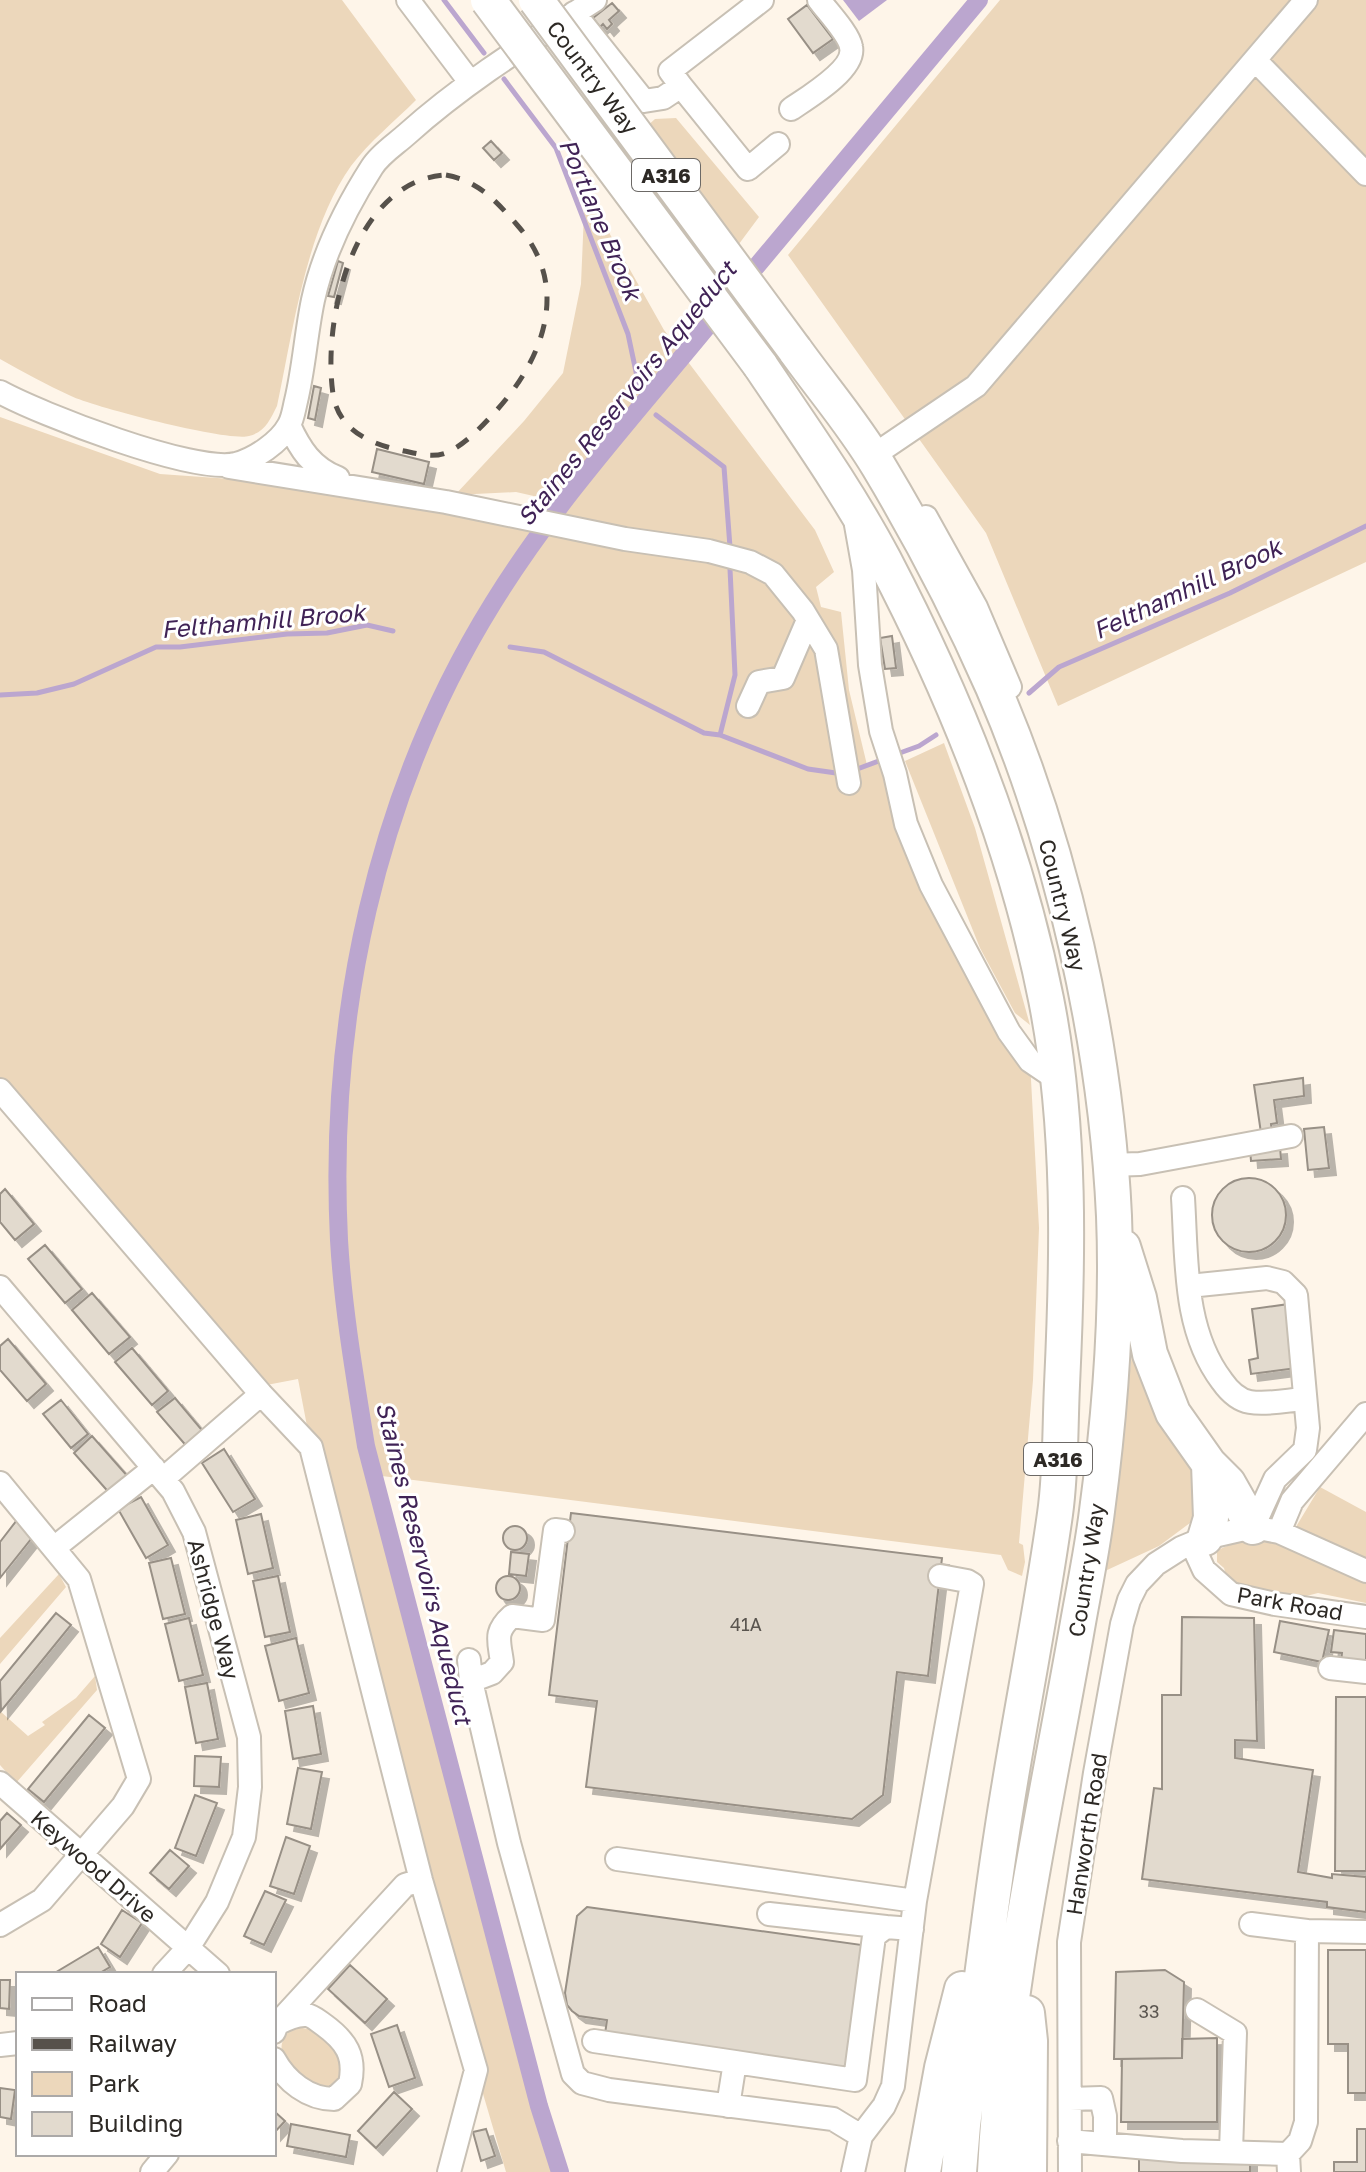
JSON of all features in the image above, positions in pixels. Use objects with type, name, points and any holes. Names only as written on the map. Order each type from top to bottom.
[{"type":"highway","name":"Country Way","points":[[488,0],[760,365],[854,508],[884,559],[954,708],[1003,837],[1023,904],[1046,1000],[1058,1080],[1065,1197],[1065,1275],[1056,1510],[1001,1834]]},
{"type":"highway","name":"Country Way","points":[[536,0],[877,463],[935,570],[992,686],[1034,797],[1059,881],[1089,1007],[1102,1095],[1114,1216],[1112,1373],[1097,1515],[1021,1949]]},
{"type":"highway","points":[[1114,1216],[1139,1298],[1150,1354],[1173,1413],[1266,1530]]},
{"type":"highway","points":[[1199,1541],[1211,1518],[1219,1474]]},
{"type":"highway","name":"A316","points":[[922,2171],[942,2068],[1001,1834]]},
{"type":"highway","name":"A316","points":[[959,2172],[1001,1834]]},
{"type":"highway","name":"A316","points":[[995,2172],[1021,1949]]},
{"type":"highway","name":"A316","points":[[1021,1949],[1030,2041],[1029,2172]]},
{"type":"street","points":[[408,0],[470,82]]},
{"type":"street","points":[[215,464],[236,464],[256,455],[275,442],[289,425],[299,388],[313,297],[337,230],[374,163],[435,109],[501,59],[595,0]]},
{"type":"street","points":[[762,0],[670,71],[748,169],[778,144]]},
{"type":"street","points":[[791,109],[831,80],[850,60],[852,48],[819,0]]},
{"type":"street","points":[[883,449],[976,386],[1306,0]]},
{"type":"street","points":[[574,13],[644,101],[663,98],[681,86]]},
{"type":"street","points":[[1255,60],[1366,174]]},
{"type":"street","points":[[0,392],[65,421],[178,458],[446,502],[625,539],[709,551],[750,562],[773,574],[826,649],[847,772]]},
{"type":"street","points":[[845,419],[883,449],[895,464],[942,543],[992,640],[1012,692],[1014,742]]},
{"type":"street","points":[[289,425],[299,447],[314,465],[331,476],[365,489]]},
{"type":"street","points":[[854,508],[864,570],[870,665],[881,731],[911,836],[931,885],[1009,1032],[1030,1061],[1058,1080]]},
{"type":"street","points":[[748,706],[759,682],[783,678],[808,620]]},
{"type":"street","points":[[0,1090],[261,1394],[311,1447],[421,1880],[476,2070],[450,2170]]},
{"type":"street","points":[[1109,1165],[1140,1164],[1291,1136]]},
{"type":"street","points":[[1183,1198],[1189,1286],[1197,1334],[1209,1364],[1237,1398],[1252,1403],[1305,1399]]},
{"type":"street","points":[[1189,1286],[1267,1278],[1275,1279],[1296,1295],[1308,1428],[1305,1450],[1275,1479],[1242,1485],[1219,1474]]},
{"type":"street","name":"Ashridge Way","points":[[0,1287],[173,1491],[194,1532],[249,1737],[250,1787],[244,1837],[217,1902],[188,1948],[166,1972]]},
{"type":"street","points":[[54,1548],[261,1394]]},
{"type":"street","points":[[1266,1530],[1366,1414]]},
{"type":"street","points":[[1266,1530],[1275,1479]]},
{"type":"street","points":[[0,1483],[79,1579],[139,1779],[123,1806],[42,1900],[0,1925]]},
{"type":"street","points":[[563,1531],[555,1530],[543,1620],[512,1616],[500,1627],[498,1637],[502,1662],[492,1673],[470,1670],[509,1843],[573,2074],[582,2083],[609,2090],[833,2119],[861,2136]]},
{"type":"street","points":[[1199,1541],[1266,1530],[1366,1571]]},
{"type":"street","name":"Park Road","points":[[1199,1541],[1204,1570],[1231,1594],[1275,1604],[1366,1617]]},
{"type":"street","name":"Hanworth Road","points":[[1070,2172],[1069,1942],[1122,1624],[1137,1584],[1156,1564],[1199,1541]]},
{"type":"street","points":[[854,2170],[861,2136],[884,2106],[893,2086],[915,1901],[972,1584],[940,1576]]},
{"type":"street","points":[[1330,1668],[1366,1672]]},
{"type":"street","name":"Keywood Drive","points":[[0,1783],[216,1972]]},
{"type":"street","points":[[617,1859],[915,1901]]},
{"type":"street","points":[[276,2025],[405,1885],[421,1880]]},
{"type":"street","points":[[769,1914],[912,1929]]},
{"type":"street","points":[[1251,1924],[1307,1931],[1366,1932]]},
{"type":"street","points":[[594,2041],[855,2080],[874,1936],[886,1927]]},
{"type":"street","points":[[1069,2141],[1182,2151],[1231,2151],[1288,2163],[1306,2122],[1307,1931]]},
{"type":"street","points":[[1197,2010],[1235,2033],[1231,2151]]},
{"type":"street","points":[[276,2025],[292,2016],[310,2015],[336,2034],[352,2057],[350,2084],[334,2099],[321,2099],[289,2079],[276,2062]]},
{"type":"street","points":[[728,2106],[735,2062]]},
{"type":"street","points":[[1070,2099],[1101,2098],[1105,2116],[1105,2144]]},
{"type":"street","points":[[152,2172],[165,2156]]},
{"type":"green space","points":[[0,0],[342,0],[416,100],[358,157],[336,191],[312,250],[303,282],[277,406],[259,432],[249,436],[216,434],[106,408],[71,396],[0,359]]},
{"type":"green space","points":[[1000,0],[1366,0],[1366,562],[1058,706],[986,533],[788,255]]},
{"type":"green space","points":[[676,118],[759,217],[736,248],[645,128],[655,119]]},
{"type":"green space","points":[[585,190],[664,330],[815,530],[834,572],[816,587],[821,607],[841,612],[849,690],[867,765],[889,757],[906,824],[1030,1061],[1039,1228],[1033,1380],[1019,1543],[1023,1545],[1025,1562],[1022,1576],[1008,1570],[1001,1555],[374,1475],[539,2106],[560,2172],[506,2172],[476,2070],[311,1447],[298,1379],[256,1387],[0,1090],[0,417],[160,474],[275,482],[557,521],[569,504],[516,492],[455,495],[524,421],[563,373],[581,284]]},
{"type":"green space","points":[[944,743],[975,828],[1030,1025],[1015,1013],[980,948],[905,761]]},
{"type":"green space","points":[[1134,1338],[1200,1471],[1194,1520],[1159,1546],[1105,1571]]},
{"type":"green space","points":[[1320,1487],[1366,1512],[1366,1603],[1318,1593],[1275,1604],[1231,1594],[1224,1568],[1217,1562],[1217,1551],[1242,1542],[1285,1545]]},
{"type":"green space","points":[[59,1574],[66,1587],[0,1664],[0,1638]]},
{"type":"green space","points":[[95,1676],[97,1690],[16,1783],[0,1765],[0,1711],[28,1736],[76,1698]]},
{"type":"green space","points":[[293,2027],[315,2031],[330,2043],[342,2069],[338,2084],[330,2088],[311,2086],[290,2066],[282,2052],[282,2044]]},
{"type":"shaded area","points":[[843,0],[887,0],[859,21]]},
{"type":"building","points":[[612,3],[619,11],[609,20],[612,24],[607,29],[603,24],[600,27],[593,18]]},
{"type":"building","points":[[807,5],[833,39],[813,53],[788,19]]},
{"type":"building","points":[[491,141],[502,153],[494,160],[483,148]]},
{"type":"building","points":[[338,261],[343,263],[334,297],[328,296]]},
{"type":"building","points":[[314,386],[321,388],[315,420],[308,418]]},
{"type":"building","points":[[377,449],[429,462],[424,484],[372,472]]},
{"type":"building","points":[[892,636],[896,668],[885,669],[880,638]]},
{"type":"building","points":[[1303,1078],[1304,1096],[1274,1100],[1277,1123],[1271,1124],[1272,1133],[1261,1133],[1254,1085]]},
{"type":"building","points":[[1324,1127],[1329,1168],[1308,1170],[1304,1129]]},
{"type":"building","points":[[1280,1147],[1281,1159],[1251,1161],[1250,1149]]},
{"type":"building","points":[[1242,1178],[1256,1178],[1270,1184],[1280,1194],[1286,1215],[1284,1229],[1270,1246],[1256,1252],[1242,1252],[1228,1246],[1218,1236],[1212,1222],[1212,1208],[1218,1194],[1228,1184]]},
{"type":"building","points":[[5,1189],[34,1224],[15,1240],[0,1222],[0,1194]]},
{"type":"building","points":[[45,1245],[82,1289],[65,1303],[28,1259]]},
{"type":"building","points":[[92,1293],[130,1337],[109,1354],[72,1310]]},
{"type":"building","points":[[1289,1304],[1297,1368],[1251,1374],[1249,1360],[1258,1358],[1252,1309]]},
{"type":"building","points":[[8,1339],[46,1384],[27,1401],[0,1370],[0,1346]]},
{"type":"building","points":[[132,1348],[168,1391],[152,1405],[115,1362]]},
{"type":"building","points":[[175,1398],[206,1435],[189,1449],[157,1412]]},
{"type":"building","points":[[61,1400],[88,1434],[71,1448],[43,1414]]},
{"type":"building","points":[[92,1436],[130,1479],[112,1496],[74,1453]]},
{"type":"building","points":[[224,1449],[255,1499],[233,1512],[202,1463]]},
{"type":"building","points":[[141,1497],[168,1545],[146,1558],[118,1509]]},
{"type":"building","points":[[571,1513],[942,1558],[928,1676],[897,1672],[883,1795],[852,1819],[586,1787],[597,1701],[549,1695]]},
{"type":"building","points":[[261,1514],[273,1568],[248,1574],[236,1520]]},
{"type":"building","points":[[17,1520],[35,1534],[0,1578],[0,1542]]},
{"type":"building","points":[[515,1526],[523,1530],[527,1538],[523,1546],[515,1550],[507,1546],[503,1538],[507,1530]]},
{"type":"building","points":[[511,1552],[529,1554],[526,1576],[509,1574]]},
{"type":"building","points":[[171,1558],[185,1614],[163,1619],[149,1563]]},
{"type":"building","points":[[278,1576],[290,1632],[265,1637],[253,1581]]},
{"type":"building","points":[[508,1576],[516,1580],[520,1588],[516,1596],[508,1600],[500,1596],[496,1588],[500,1580]]},
{"type":"building","points":[[56,1613],[71,1625],[1,1711],[0,1681]]},
{"type":"building","points":[[1182,1617],[1254,1618],[1257,1741],[1235,1740],[1235,1758],[1313,1770],[1298,1872],[1332,1878],[1332,1874],[1366,1877],[1366,1912],[1327,1907],[1327,1902],[1142,1879],[1154,1788],[1162,1789],[1162,1695],[1181,1695]]},
{"type":"building","points":[[189,1618],[203,1675],[179,1681],[165,1624]]},
{"type":"building","points":[[1280,1621],[1329,1630],[1322,1662],[1274,1652]]},
{"type":"building","points":[[1334,1630],[1366,1634],[1366,1665],[1341,1662],[1342,1653],[1331,1652]]},
{"type":"building","points":[[296,1638],[309,1693],[279,1701],[265,1646]]},
{"type":"building","points":[[207,1683],[218,1739],[196,1743],[185,1687]]},
{"type":"building","points":[[1336,1697],[1366,1697],[1366,1871],[1335,1871]]},
{"type":"building","points":[[313,1706],[321,1754],[293,1759],[285,1711]]},
{"type":"building","points":[[89,1715],[105,1728],[44,1802],[28,1789]]},
{"type":"building","points":[[195,1756],[221,1757],[219,1787],[194,1786]]},
{"type":"building","points":[[298,1768],[322,1772],[311,1829],[287,1824]]},
{"type":"building","points":[[195,1795],[217,1803],[196,1856],[175,1848]]},
{"type":"building","points":[[7,1813],[21,1825],[0,1849],[0,1821]]},
{"type":"building","points":[[286,1837],[310,1846],[294,1894],[270,1886]]},
{"type":"building","points":[[170,1850],[189,1866],[169,1889],[150,1873]]},
{"type":"building","points":[[265,1891],[286,1900],[264,1945],[244,1936]]},
{"type":"building","points":[[587,1907],[862,1945],[849,2069],[605,2034],[607,2020],[579,2016],[567,2005],[565,1993],[577,1916]]},
{"type":"building","points":[[122,1910],[142,1923],[120,1957],[101,1944]]},
{"type":"building","points":[[98,1947],[110,1967],[101,1972],[56,1972]]},
{"type":"building","points":[[1328,1950],[1366,1950],[1366,2093],[1348,2093],[1348,2044],[1328,2044]]},
{"type":"building","points":[[350,1965],[387,1999],[365,2023],[328,1989]]},
{"type":"building","points":[[1165,1970],[1184,1982],[1182,2058],[1114,2059],[1116,1972]]},
{"type":"building","points":[[0,1980],[10,1980],[9,2009],[0,2008]]},
{"type":"building","points":[[397,2025],[415,2078],[389,2087],[371,2034]]},
{"type":"building","points":[[1217,2038],[1217,2122],[1121,2122],[1122,2059],[1182,2058],[1182,2039]]},
{"type":"building","points":[[0,2088],[15,2090],[11,2119],[0,2117]]},
{"type":"building","points":[[394,2092],[412,2109],[376,2148],[358,2131]]},
{"type":"building","points":[[276,2113],[285,2121],[276,2131]]},
{"type":"building","points":[[291,2124],[350,2135],[346,2157],[287,2146]]},
{"type":"building","points":[[486,2129],[495,2156],[481,2161],[473,2132]]},
{"type":"building","points":[[1357,2129],[1366,2129],[1366,2172],[1334,2172],[1334,2162],[1357,2162]]},
{"type":"building","points":[[1139,2158],[1250,2158],[1250,2172],[1139,2172]]},
{"type":"waterway","name":"Portlane Brook","points":[[444,0],[484,53]]},
{"type":"waterway","name":"Staines Reservoirs Aqueduct","points":[[740,286],[979,0]]},
{"type":"waterway","name":"Portlane Brook","points":[[504,79],[556,148],[628,334],[639,386]]},
{"type":"waterway","name":"Staines Reservoirs Aqueduct","points":[[560,2172],[539,2106],[366,1446],[346,1318],[339,1240],[338,1157],[342,1074],[352,991],[368,910],[390,830],[418,752],[452,676],[493,603],[546,525],[724,306]]},
{"type":"waterway","name":"Portlane Brook","points":[[656,415],[724,467],[730,547]]},
{"type":"waterway","name":"Felthamhill Brook","points":[[1029,693],[1059,667],[1230,593],[1366,526]]},
{"type":"waterway","name":"Portlane Brook","points":[[720,735],[735,675],[730,569]]},
{"type":"waterway","name":"Felthamhill Brook","points":[[0,695],[37,693],[74,684],[156,647],[327,633],[367,625],[393,631]]},
{"type":"waterway","name":"Felthamhill Brook","points":[[510,647],[544,652],[704,733],[720,735],[808,769],[843,774]]},
{"type":"waterway","name":"Portlane Brook","points":[[897,754],[919,746],[936,735]]},
{"type":"waterway","name":"Portlane Brook","points":[[852,771],[884,759]]},
{"type":"railway","points":[[446,175],[478,187],[518,226],[534,249],[544,273],[547,297],[545,321],[538,345],[513,390],[463,443],[440,455],[430,455],[384,446],[351,428],[337,407],[331,363],[340,293],[351,258],[367,227],[388,201],[414,183],[446,175]]}]
